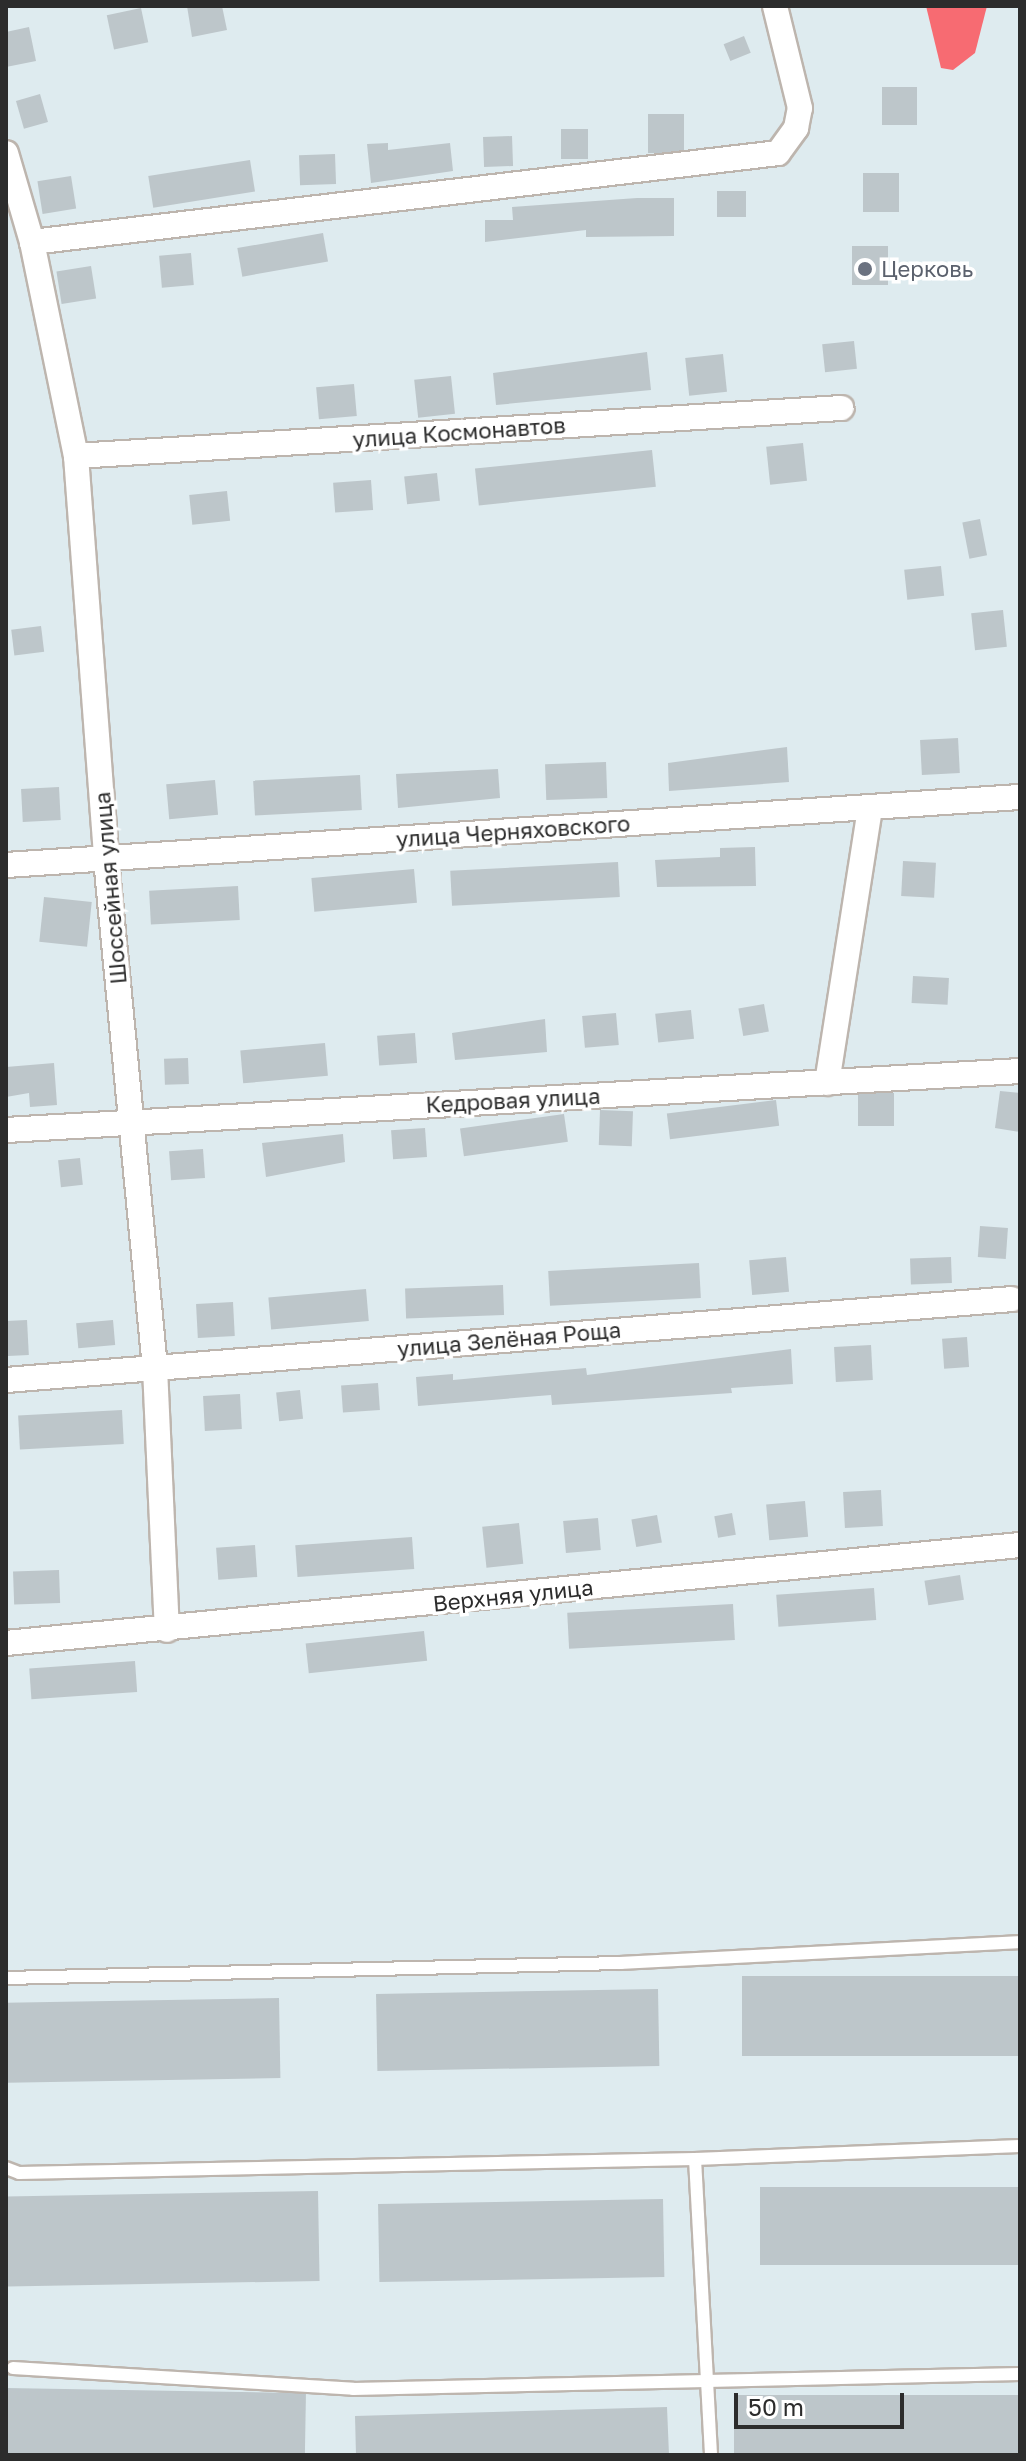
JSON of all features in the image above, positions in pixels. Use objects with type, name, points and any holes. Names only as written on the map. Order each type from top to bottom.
[{"type":"street","points":[[32,242],[778,153],[796,128],[800,108],[775,6]]},
{"type":"street","name":"Шоссейная улица","points":[[6,153],[32,242],[76,456],[106,859],[155,1368],[167,1630]]},
{"type":"street","name":"улица Космонавтов","points":[[76,456],[841,408]]},
{"type":"street","name":"улица Черняховского","points":[[6,865],[1020,797]]},
{"type":"street","points":[[827,1083],[870,807]]},
{"type":"street","name":"Кедровая улица","points":[[6,1130],[132,1120],[1020,1071]]},
{"type":"street","name":"улица Зелёная Роща","points":[[6,1380],[1012,1299]]},
{"type":"street","name":"Верхняя улица","points":[[6,1643],[167,1630],[1020,1545]]},
{"type":"lane","points":[[6,1978],[621,1963],[1020,1942]]},
{"type":"lane","points":[[6,2168],[19,2173],[695,2159],[1020,2146]]},
{"type":"lane","points":[[695,2159],[711,2455]]},
{"type":"lane","points":[[13,2368],[353,2389],[1020,2374]]},
{"type":"shaded area","points":[[926,6],[987,6],[975,53],[953,70],[941,68]]},
{"type":"building","points":[[187,6],[222,6],[227,30],[192,37]]},
{"type":"building","points":[[141,8],[148,42],[114,50],[107,15]]},
{"type":"building","points":[[29,27],[36,61],[6,67],[6,32]]},
{"type":"building","points":[[744,36],[751,53],[730,61],[724,44]]},
{"type":"building","points":[[882,87],[917,87],[917,125],[882,125]]},
{"type":"building","points":[[40,94],[48,122],[24,129],[16,101]]},
{"type":"building","points":[[648,114],[684,114],[684,153],[648,153]]},
{"type":"building","points":[[561,129],[588,129],[588,159],[561,159]]},
{"type":"building","points":[[512,136],[513,166],[484,167],[483,137]]},
{"type":"building","points":[[388,143],[388,150],[450,143],[453,171],[371,183],[367,144]]},
{"type":"building","points":[[335,154],[336,184],[300,185],[299,155]]},
{"type":"building","points":[[250,160],[255,192],[153,208],[148,176]]},
{"type":"building","points":[[863,173],[899,173],[899,212],[863,212]]},
{"type":"building","points":[[71,176],[76,209],[43,214],[37,181]]},
{"type":"building","points":[[717,191],[746,191],[746,217],[717,217]]},
{"type":"building","points":[[674,198],[674,236],[586,237],[586,230],[485,242],[485,220],[513,220],[512,207]]},
{"type":"building","points":[[323,233],[328,262],[242,277],[237,248]]},
{"type":"building","points":[[852,246],[888,246],[888,285],[852,285]]},
{"type":"building","points":[[191,253],[194,285],[162,288],[159,256]]},
{"type":"building","points":[[91,266],[96,299],[62,304],[56,271]]},
{"type":"building","points":[[854,341],[857,369],[825,372],[822,344]]},
{"type":"building","points":[[647,352],[651,390],[496,405],[493,373]]},
{"type":"building","points":[[723,354],[727,392],[689,396],[685,358]]},
{"type":"building","points":[[451,376],[455,414],[418,418],[414,380]]},
{"type":"building","points":[[354,384],[357,416],[319,419],[316,387]]},
{"type":"building","points":[[803,443],[807,481],[770,485],[766,447]]},
{"type":"building","points":[[652,450],[656,487],[479,505],[475,469]]},
{"type":"building","points":[[437,473],[440,501],[407,504],[404,476]]},
{"type":"building","points":[[371,480],[373,510],[335,513],[333,483]]},
{"type":"building","points":[[227,491],[230,521],[192,525],[189,495]]},
{"type":"building","points":[[980,519],[987,555],[969,559],[962,522]]},
{"type":"building","points":[[941,566],[944,596],[907,600],[904,570]]},
{"type":"building","points":[[1003,610],[1007,647],[975,650],[971,613]]},
{"type":"building","points":[[41,626],[44,652],[14,655],[11,630]]},
{"type":"building","points":[[958,738],[960,773],[922,775],[920,740]]},
{"type":"building","points":[[787,747],[789,782],[669,791],[668,763]]},
{"type":"building","points":[[606,762],[607,798],[546,800],[545,764]]},
{"type":"building","points":[[498,769],[500,798],[398,808],[396,774]]},
{"type":"building","points":[[360,775],[362,810],[255,816],[253,781]]},
{"type":"building","points":[[215,780],[218,815],[169,819],[166,784]]},
{"type":"building","points":[[59,787],[61,820],[23,822],[21,789]]},
{"type":"building","points":[[755,847],[756,886],[657,887],[655,860],[720,857],[720,848]]},
{"type":"building","points":[[903,861],[936,863],[934,898],[901,896]]},
{"type":"building","points":[[618,862],[620,897],[452,906],[450,871]]},
{"type":"building","points":[[414,869],[417,903],[314,912],[311,878]]},
{"type":"building","points":[[238,886],[240,920],[151,925],[149,891]]},
{"type":"building","points":[[44,897],[92,902],[87,947],[39,942]]},
{"type":"building","points":[[913,976],[949,978],[948,1005],[912,1003]]},
{"type":"building","points":[[764,1004],[769,1032],[743,1036],[738,1009]]},
{"type":"building","points":[[691,1010],[694,1039],[658,1043],[655,1014]]},
{"type":"building","points":[[616,1013],[619,1045],[585,1048],[582,1016]]},
{"type":"building","points":[[545,1019],[547,1052],[455,1060],[452,1033]]},
{"type":"building","points":[[415,1033],[417,1063],[379,1066],[377,1036]]},
{"type":"building","points":[[325,1043],[328,1076],[243,1083],[240,1050]]},
{"type":"building","points":[[188,1058],[189,1084],[165,1085],[164,1059]]},
{"type":"building","points":[[54,1063],[57,1105],[30,1107],[29,1093],[6,1097],[6,1067]]},
{"type":"building","points":[[1000,1091],[1020,1093],[1020,1132],[995,1128]]},
{"type":"building","points":[[858,1093],[894,1093],[894,1126],[858,1126]]},
{"type":"building","points":[[776,1100],[779,1126],[670,1139],[667,1113]]},
{"type":"building","points":[[600,1110],[633,1111],[632,1146],[599,1145]]},
{"type":"building","points":[[564,1114],[568,1142],[464,1156],[460,1129]]},
{"type":"building","points":[[425,1128],[427,1157],[393,1159],[391,1130]]},
{"type":"building","points":[[343,1134],[345,1162],[266,1177],[262,1143]]},
{"type":"building","points":[[203,1149],[205,1178],[171,1180],[169,1151]]},
{"type":"building","points":[[80,1158],[83,1185],[61,1187],[58,1160]]},
{"type":"building","points":[[980,1226],[1008,1228],[1006,1259],[978,1257]]},
{"type":"building","points":[[786,1257],[789,1292],[752,1295],[749,1260]]},
{"type":"building","points":[[951,1257],[952,1283],[911,1284],[910,1258]]},
{"type":"building","points":[[699,1263],[701,1298],[550,1306],[548,1271]]},
{"type":"building","points":[[503,1285],[504,1315],[406,1318],[405,1288]]},
{"type":"building","points":[[366,1289],[369,1321],[271,1329],[268,1298]]},
{"type":"building","points":[[233,1302],[235,1336],[198,1338],[196,1304]]},
{"type":"building","points":[[27,1320],[29,1355],[8,1356],[6,1321]]},
{"type":"building","points":[[113,1320],[115,1345],[78,1348],[76,1323]]},
{"type":"building","points":[[967,1337],[969,1367],[944,1369],[942,1339]]},
{"type":"building","points":[[871,1345],[873,1380],[836,1382],[834,1347]]},
{"type":"building","points":[[791,1349],[793,1384],[731,1388],[732,1393],[552,1405],[551,1395],[418,1406],[416,1377],[453,1374],[453,1380],[586,1368],[587,1375]]},
{"type":"building","points":[[378,1383],[380,1410],[343,1413],[341,1386]]},
{"type":"building","points":[[300,1390],[303,1419],[279,1421],[276,1393]]},
{"type":"building","points":[[240,1394],[242,1429],[205,1431],[203,1396]]},
{"type":"building","points":[[122,1410],[124,1444],[20,1449],[18,1415]]},
{"type":"building","points":[[881,1490],[883,1526],[845,1528],[843,1492]]},
{"type":"building","points":[[805,1501],[808,1537],[769,1540],[766,1504]]},
{"type":"building","points":[[732,1513],[736,1535],[718,1538],[714,1516]]},
{"type":"building","points":[[657,1515],[662,1543],[636,1547],[631,1520]]},
{"type":"building","points":[[598,1518],[601,1550],[566,1553],[563,1521]]},
{"type":"building","points":[[519,1523],[523,1564],[486,1568],[482,1527]]},
{"type":"building","points":[[412,1537],[414,1569],[298,1577],[295,1545]]},
{"type":"building","points":[[255,1545],[257,1577],[218,1580],[216,1548]]},
{"type":"building","points":[[59,1570],[60,1603],[14,1605],[13,1572]]},
{"type":"building","points":[[960,1575],[964,1600],[928,1605],[924,1581]]},
{"type":"building","points":[[874,1588],[876,1620],[778,1627],[776,1595]]},
{"type":"building","points":[[733,1604],[735,1640],[569,1649],[567,1613]]},
{"type":"building","points":[[424,1631],[427,1661],[309,1673],[306,1643]]},
{"type":"building","points":[[135,1661],[137,1692],[31,1699],[29,1668]]},
{"type":"building","points":[[742,1976],[1020,1976],[1020,2056],[742,2056]]},
{"type":"building","points":[[658,1989],[659,2066],[377,2071],[376,1994]]},
{"type":"building","points":[[279,1998],[280,2078],[7,2083],[6,2003]]},
{"type":"building","points":[[760,2187],[1020,2187],[1020,2265],[760,2265]]},
{"type":"building","points":[[318,2191],[320,2281],[8,2286],[6,2196]]},
{"type":"building","points":[[663,2199],[664,2277],[379,2282],[378,2204]]},
{"type":"building","points":[[6,2388],[306,2393],[305,2455],[6,2455]]},
{"type":"building","points":[[734,2395],[1020,2395],[1020,2455],[734,2455]]},
{"type":"building","points":[[667,2407],[669,2455],[356,2455],[355,2416]]},
{"type":"place","name":"Церковь","points":[[865,269]]}]
